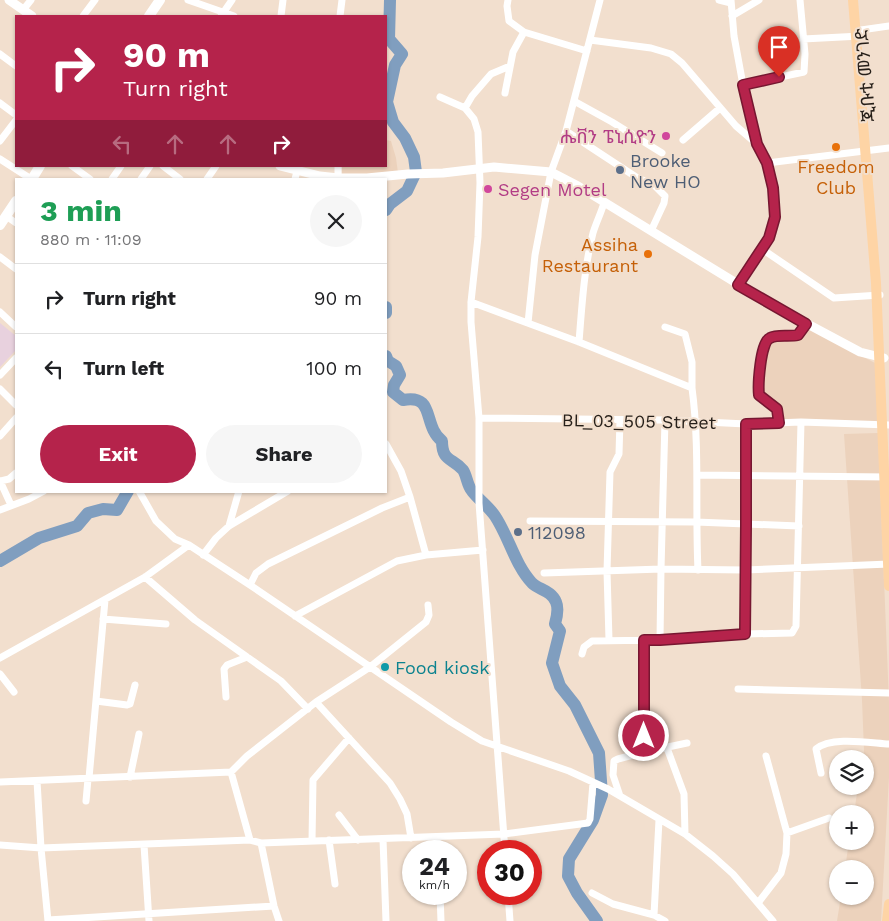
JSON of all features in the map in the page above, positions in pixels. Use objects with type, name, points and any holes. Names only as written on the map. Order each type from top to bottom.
[{"type":"main road","points":[[150,15],[160,0]]},
{"type":"main road","points":[[853,0],[859,34]]},
{"type":"main road","name":"ጂቡቲ መንገድ","points":[[858,0],[884,357],[889,586]]},
{"type":"main road","points":[[33,178],[39,167]]},
{"type":"main road","points":[[3,220],[15,203]]},
{"type":"main road","points":[[887,921],[889,904]]},
{"type":"street","points":[[9,0],[30,15]]},
{"type":"street","points":[[23,10],[31,0]]},
{"type":"street","points":[[84,15],[95,0]]},
{"type":"street","points":[[188,0],[222,14],[232,0]]},
{"type":"street","points":[[280,15],[283,0]]},
{"type":"street","points":[[340,15],[342,0]]},
{"type":"street","points":[[508,0],[509,21],[524,32],[587,51]]},
{"type":"street","points":[[528,323],[535,255],[551,172],[566,131],[600,0]]},
{"type":"street","points":[[718,0],[731,2],[743,85],[757,144],[767,163],[773,188],[775,217],[769,238],[738,285]]},
{"type":"street","points":[[732,16],[759,0]]},
{"type":"street","points":[[743,85],[804,72],[800,0]]},
{"type":"street","points":[[803,39],[859,34],[889,26]]},
{"type":"street","points":[[504,92],[513,52],[524,32]]},
{"type":"street","points":[[590,40],[650,48],[671,54],[744,135],[757,144]]},
{"type":"street","points":[[0,54],[15,65]]},
{"type":"street","points":[[465,108],[472,96],[491,74],[510,66]]},
{"type":"street","points":[[440,97],[465,108],[474,119],[478,132],[480,183],[478,237],[470,302],[479,418],[479,503],[504,840]]},
{"type":"street","points":[[574,101],[662,153]]},
{"type":"street","points":[[0,103],[15,114]]},
{"type":"street","points":[[683,140],[720,108]]},
{"type":"street","points":[[0,141],[15,121]]},
{"type":"street","points":[[566,131],[662,192],[664,204],[651,231]]},
{"type":"street","points":[[767,163],[889,148]]},
{"type":"street","points":[[0,159],[30,178]]},
{"type":"street","points":[[74,167],[89,178]]},
{"type":"street","points":[[113,178],[120,167]]},
{"type":"street","points":[[141,178],[149,167]]},
{"type":"street","points":[[164,167],[179,178]]},
{"type":"street","points":[[208,178],[215,167]]},
{"type":"street","points":[[282,167],[296,175],[338,178],[443,173],[494,167],[551,172],[578,186],[738,285],[806,324],[860,352],[884,357]]},
{"type":"street","points":[[579,342],[585,278],[591,244],[604,203]]},
{"type":"street","points":[[762,250],[834,298],[879,296]]},
{"type":"street","points":[[0,257],[15,268]]},
{"type":"street","points":[[470,302],[579,342],[692,388]]},
{"type":"street","points":[[0,312],[15,325]]},
{"type":"street","points":[[779,423],[777,409],[759,395],[758,387],[764,344],[770,338],[798,335],[806,324]]},
{"type":"street","points":[[665,326],[685,334],[692,362],[692,388],[696,422],[698,570]]},
{"type":"street","points":[[0,375],[15,359]]},
{"type":"street","points":[[0,389],[15,404]]},
{"type":"street","name":"BL_03_505 Street","points":[[479,418],[665,420],[746,424],[801,422],[886,425]]},
{"type":"street","points":[[0,436],[15,419]]},
{"type":"street","points":[[609,640],[607,522],[610,472],[619,454],[620,420]]},
{"type":"street","points":[[660,640],[661,523],[665,420]]},
{"type":"street","points":[[582,654],[586,644],[592,641],[660,640],[789,633],[795,630],[801,422]]},
{"type":"street","points":[[745,634],[746,424]]},
{"type":"street","points":[[387,446],[401,471],[426,555]]},
{"type":"street","points":[[11,505],[0,481],[9,479],[15,474]]},
{"type":"street","points":[[697,475],[888,476]]},
{"type":"street","points":[[0,510],[40,493]]},
{"type":"street","points":[[229,526],[238,493]]},
{"type":"street","points":[[203,555],[216,538],[229,526],[285,493]]},
{"type":"street","points":[[140,494],[156,521],[175,540],[189,545],[250,585],[451,722],[482,741],[569,771],[608,789],[685,834],[733,874],[773,921]]},
{"type":"street","points":[[250,585],[256,573],[268,564],[382,508],[410,498]]},
{"type":"street","points":[[530,521],[696,522],[799,526]]},
{"type":"street","points":[[0,658],[145,577],[189,545]]},
{"type":"street","points":[[295,616],[397,561],[426,555],[483,550]]},
{"type":"street","points":[[544,573],[797,569],[888,564]]},
{"type":"street","points":[[145,577],[195,620],[281,680],[308,709]]},
{"type":"street","points":[[86,801],[105,600]]},
{"type":"street","points":[[0,782],[231,772],[247,756],[316,702],[370,667],[426,622],[429,615],[428,605]]},
{"type":"street","points":[[103,619],[166,624]]},
{"type":"street","points":[[644,640],[644,752]]},
{"type":"street","points":[[226,697],[224,669],[228,665],[248,657]]},
{"type":"street","points":[[0,674],[14,692]]},
{"type":"street","points":[[96,701],[130,704],[135,685]]},
{"type":"street","points":[[738,688],[889,693]]},
{"type":"street","points":[[316,702],[390,783],[407,814],[411,838]]},
{"type":"street","points":[[130,777],[139,734]]},
{"type":"street","points":[[312,841],[313,780],[349,738]]},
{"type":"street","points":[[821,773],[816,753],[818,746],[841,741],[889,744]]},
{"type":"street","points":[[620,796],[613,775],[614,761],[644,752],[687,743]]},
{"type":"street","points":[[667,748],[684,794],[685,834]]},
{"type":"street","points":[[758,903],[781,873],[786,854],[788,833],[766,756]]},
{"type":"street","points":[[231,772],[250,840]]},
{"type":"street","points":[[37,781],[48,920],[149,912],[274,906]]},
{"type":"street","points":[[0,845],[41,848],[250,840],[260,843],[504,834],[588,822],[596,784]]},
{"type":"street","points":[[339,815],[358,840]]},
{"type":"street","points":[[788,833],[829,818]]},
{"type":"street","points":[[654,914],[659,820]]},
{"type":"street","points":[[383,839],[386,921]]},
{"type":"street","points":[[329,840],[335,884]]},
{"type":"street","points":[[260,843],[279,921]]},
{"type":"street","points":[[144,845],[149,921]]},
{"type":"street","points":[[592,893],[613,904],[654,914],[665,921]]},
{"type":"street","points":[[440,905],[441,921]]},
{"type":"street","points":[[509,905],[510,921]]},
{"type":"shaded area","points":[[387,140],[391,141],[398,173],[342,176],[342,167],[387,167]]},
{"type":"shaded area","points":[[0,323],[15,335],[15,351],[0,367]]},
{"type":"shaded area","points":[[807,328],[877,364],[877,423],[782,420],[761,394],[766,346],[772,340],[790,339]]},
{"type":"shaded area","points":[[878,433],[889,702],[889,777],[881,921],[837,921],[840,905],[874,905],[874,860],[846,860],[848,850],[874,850],[874,805],[855,805],[857,795],[874,795],[874,750],[864,750],[844,434]]},
{"type":"waterway","points":[[387,102],[395,65],[402,54],[389,39],[390,0]]},
{"type":"waterway","points":[[387,102],[393,122],[405,138],[414,157],[416,172],[407,191],[387,208]]},
{"type":"waterway","points":[[387,358],[396,366],[400,375],[394,385],[393,392],[403,400],[413,399],[425,406],[432,427],[442,441],[444,453],[463,470],[470,489],[495,516],[526,576],[532,583],[551,595],[556,602],[558,610],[555,624],[560,631],[552,663],[560,686],[575,705],[599,753],[602,795],[593,820],[569,859],[568,876],[577,893],[597,921]]},
{"type":"waterway","points":[[0,561],[39,538],[77,526],[88,513],[103,509],[117,510],[127,493]]},
{"type":"place","name":"ሔቨን ፔኒሲዮን","points":[[666,136]]},
{"type":"place","name":"Freedom Club","points":[[836,147]]},
{"type":"place","name":"Brooke New HO","points":[[620,170]]},
{"type":"place","name":"Segen Motel","points":[[488,189]]},
{"type":"place","name":"Assiha Restaurant","points":[[648,254]]},
{"type":"place","name":"112098","points":[[518,532]]},
{"type":"place","name":"Food kiosk","points":[[385,667]]},
{"type":"route","points":[[644,736],[644,640],[745,634],[746,424],[779,423],[777,409],[759,395],[758,387],[764,344],[770,338],[798,335],[806,324],[738,285],[769,238],[775,217],[773,188],[767,163],[757,144],[743,85],[779,77]]}]
